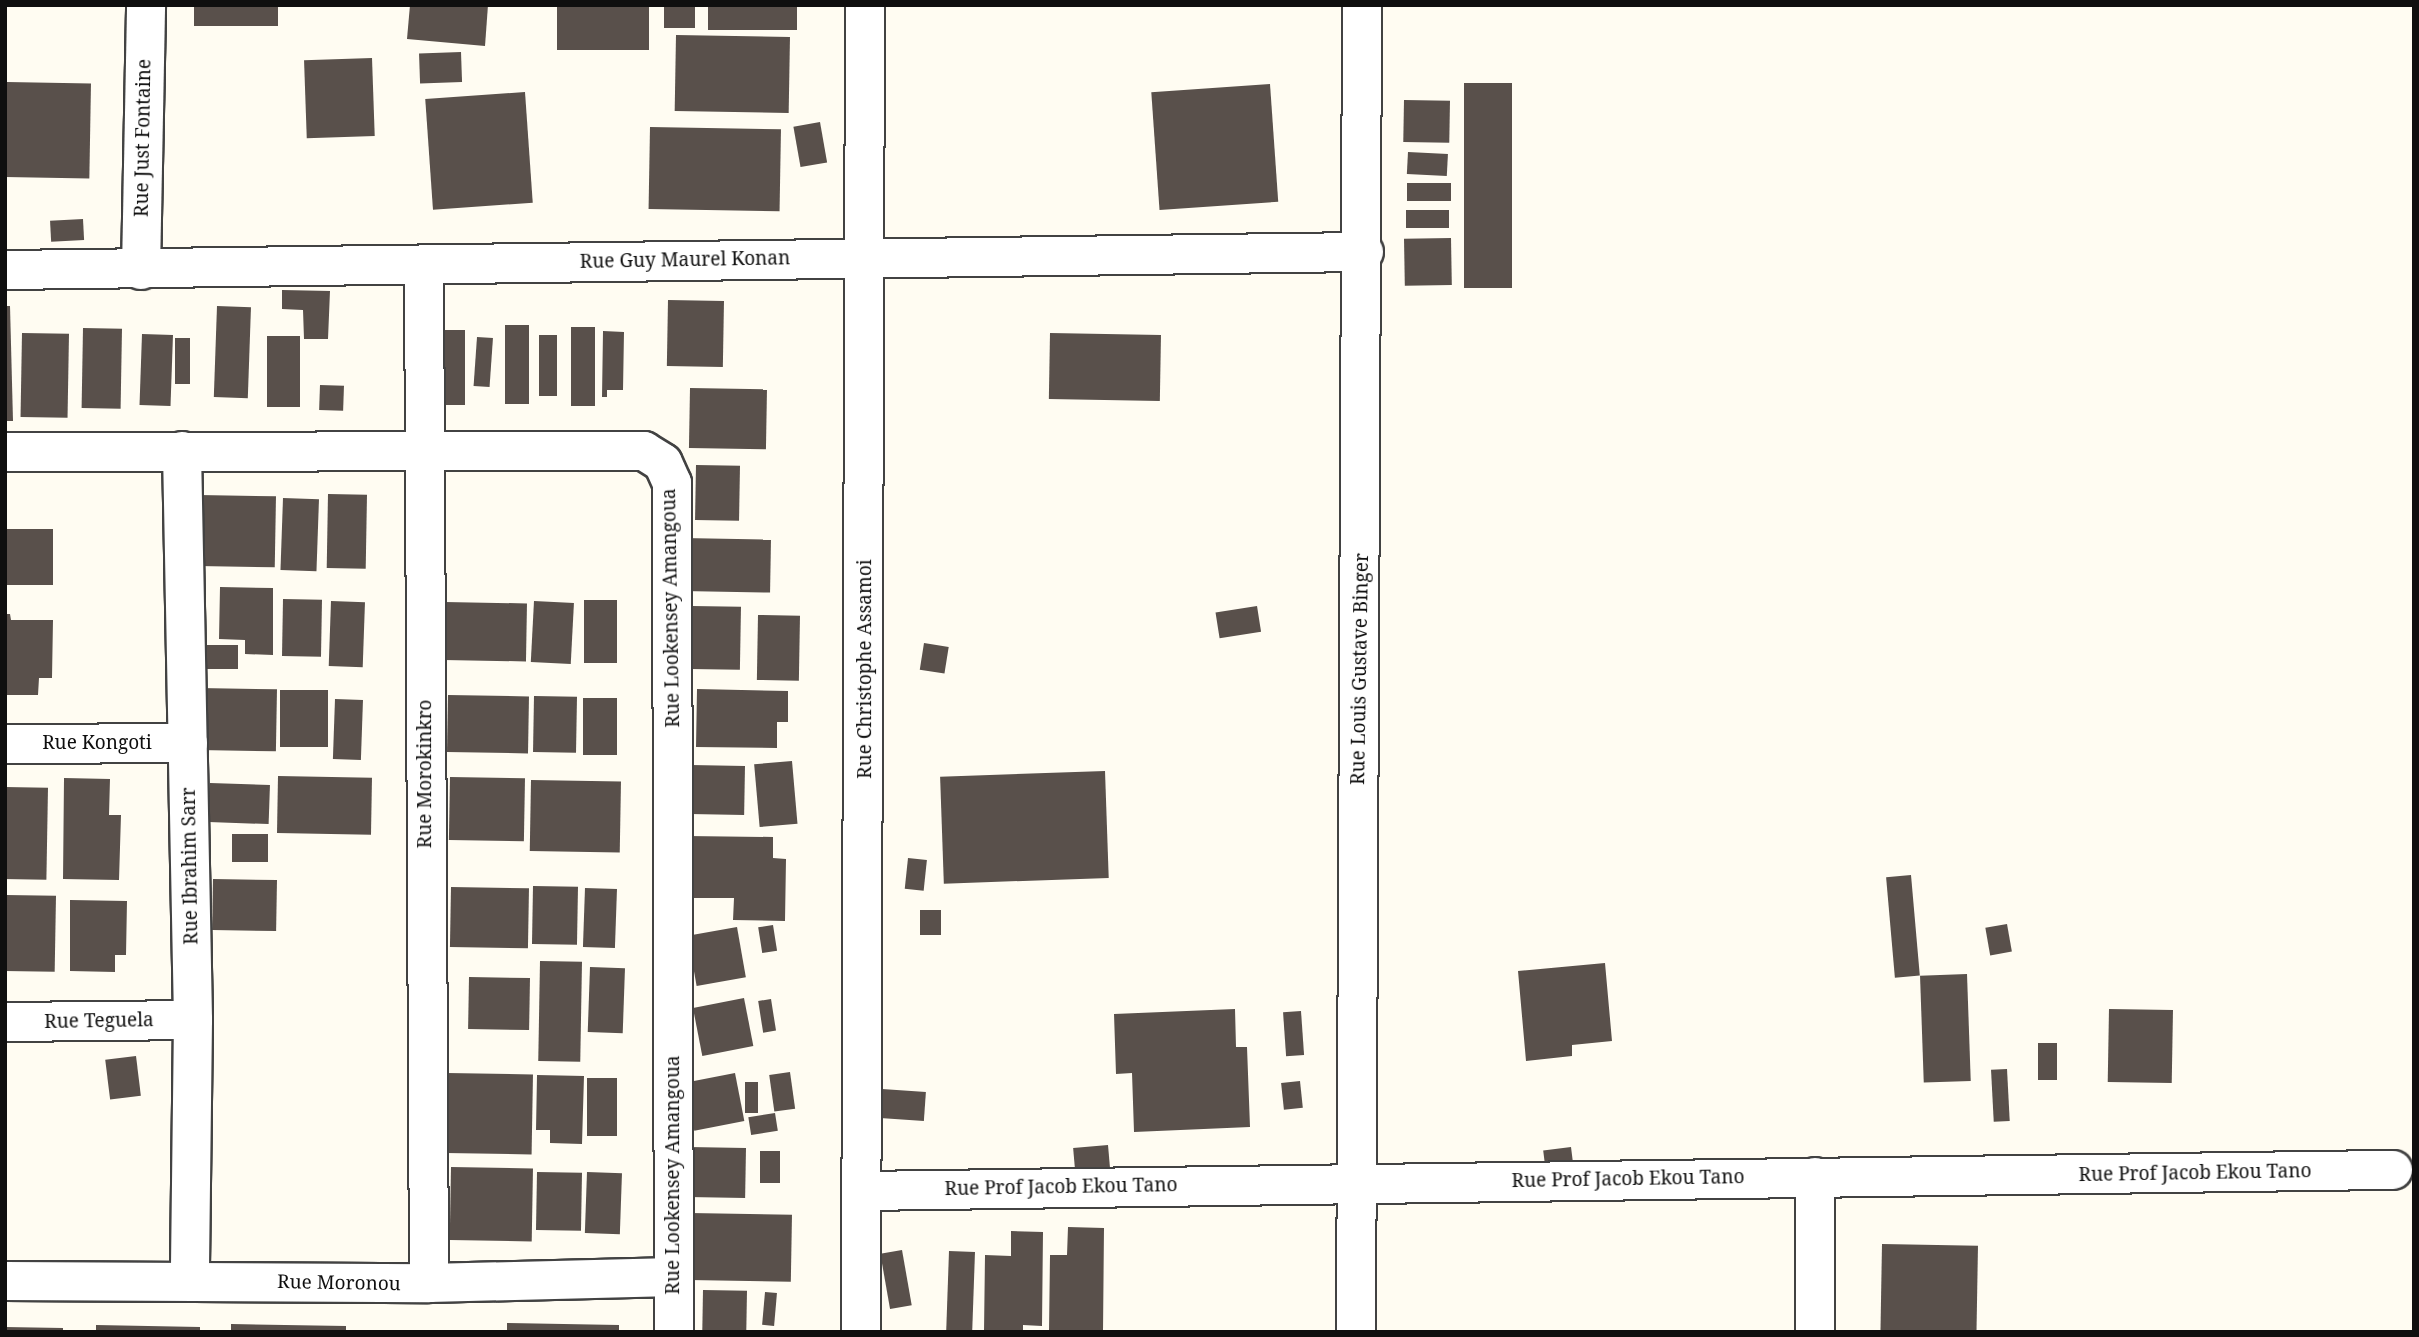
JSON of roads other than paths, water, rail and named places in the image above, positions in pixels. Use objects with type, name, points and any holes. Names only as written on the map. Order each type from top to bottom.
[{"type":"street","name":"Rue Just Fontaine","points":[[141,270],[146,5]]},
{"type":"street","name":"Rue Christophe Assamoi","points":[[861,1332],[865,5]]},
{"type":"street","name":"Rue Louis Gustave Binger","points":[[1356,1332],[1354,1181],[1364,252],[1362,5]]},
{"type":"street","name":"Rue Guy Maurel Konan","points":[[5,270],[141,270],[866,256],[1364,252]]},
{"type":"street","name":"Rue Morokinkro","points":[[424,265],[422,451],[429,1283]]},
{"type":"street","name":"Rue Ibrahim Sarr","points":[[182,451],[193,1020],[190,1281]]},
{"type":"street","name":"Rue Lookensey Amangoua","points":[[5,452],[644,451],[663,463],[672,483],[674,1332]]},
{"type":"street","name":"Rue Kongoti","points":[[5,744],[188,743]]},
{"type":"street","name":"Rue Teguela","points":[[5,1022],[193,1020]]},
{"type":"street","name":"Rue Prof Jacob Ekou Tano","points":[[862,1191],[1354,1181],[2393,1170]]},
{"type":"street","points":[[1815,1177],[1815,1332]]},
{"type":"street","name":"Rue Moronou","points":[[5,1281],[429,1283],[674,1277]]}]
